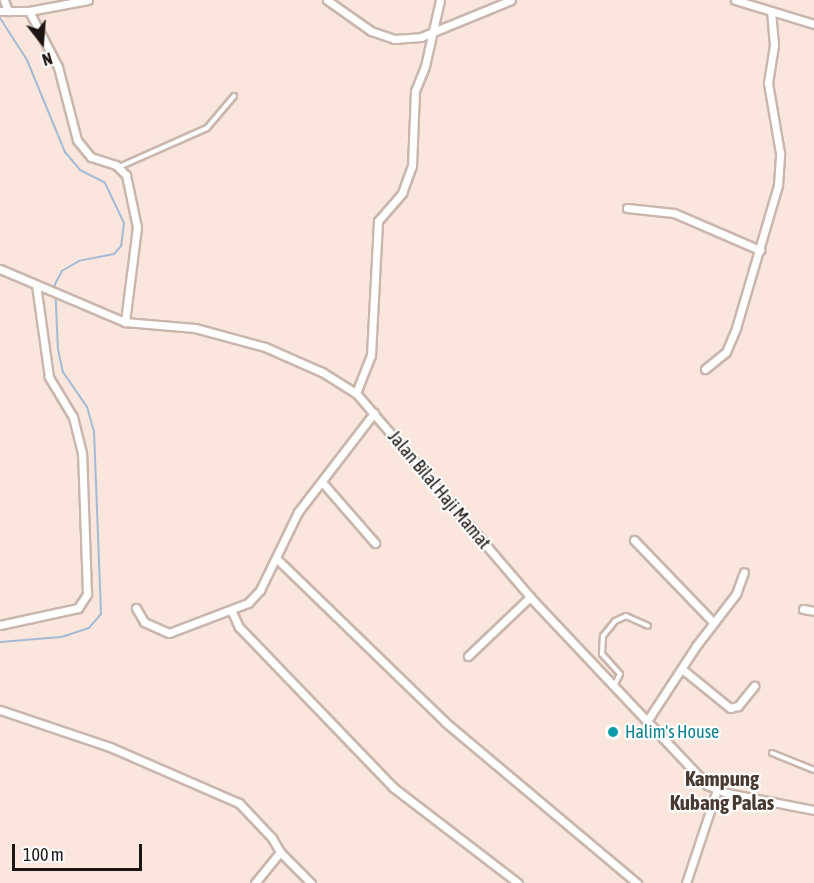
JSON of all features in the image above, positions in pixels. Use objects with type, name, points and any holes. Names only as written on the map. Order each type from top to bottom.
[{"type":"street","points":[[4,0],[4,11],[29,11],[88,0]]},
{"type":"street","points":[[327,0],[387,38],[413,39],[511,0]]},
{"type":"street","points":[[356,393],[371,355],[378,221],[402,193],[412,166],[413,104],[425,66],[430,34],[440,0]]},
{"type":"street","points":[[735,0],[814,24]]},
{"type":"street","points":[[29,11],[58,67],[77,140],[91,158],[119,167],[126,175],[137,227],[125,322]]},
{"type":"street","points":[[705,369],[726,352],[760,250],[781,162],[768,83],[774,45],[771,11]]},
{"type":"street","points":[[627,208],[674,213],[760,250]]},
{"type":"street","name":"Jalan Bilal Haji Mamat","points":[[0,269],[125,322],[195,328],[265,347],[322,372],[356,393],[530,597],[695,773],[717,790],[814,810]]},
{"type":"street","points":[[0,625],[78,608],[87,594],[82,453],[73,417],[52,387],[45,360],[36,285]]},
{"type":"street","points":[[136,608],[144,622],[169,633],[231,612],[260,590],[298,512],[374,413]]},
{"type":"street","points":[[322,482],[375,543]]},
{"type":"street","points":[[634,540],[713,622]]},
{"type":"street","points":[[276,558],[445,722],[637,883]]},
{"type":"street","points":[[647,721],[713,622],[736,594],[744,572]]},
{"type":"street","points":[[468,656],[530,597]]},
{"type":"street","points":[[803,609],[814,611]]},
{"type":"street","points":[[231,612],[239,627],[394,788],[518,883]]},
{"type":"street","points":[[682,669],[730,708],[738,706],[754,686]]},
{"type":"street","points":[[0,710],[110,747],[239,803],[272,838],[280,852],[311,883]]},
{"type":"street","points":[[686,883],[717,790]]},
{"type":"street","points":[[255,883],[280,852]]},
{"type":"lane","points":[[119,167],[207,128],[234,96]]},
{"type":"lane","points":[[614,687],[620,674],[602,654],[603,636],[615,621],[626,616],[648,626]]},
{"type":"lane","points":[[772,753],[814,770]]},
{"type":"waterway","points":[[0,18],[27,60],[65,152],[80,170],[105,183],[124,223],[121,246],[114,254],[79,261],[62,271],[55,284],[58,349],[63,372],[87,407],[94,431],[101,614],[89,628],[61,637],[0,642]]},
{"type":"place","name":"Halim's House","points":[[613,732]]},
{"type":"district","name":"Kampung Kubang Palas","points":[[722,790]]}]
